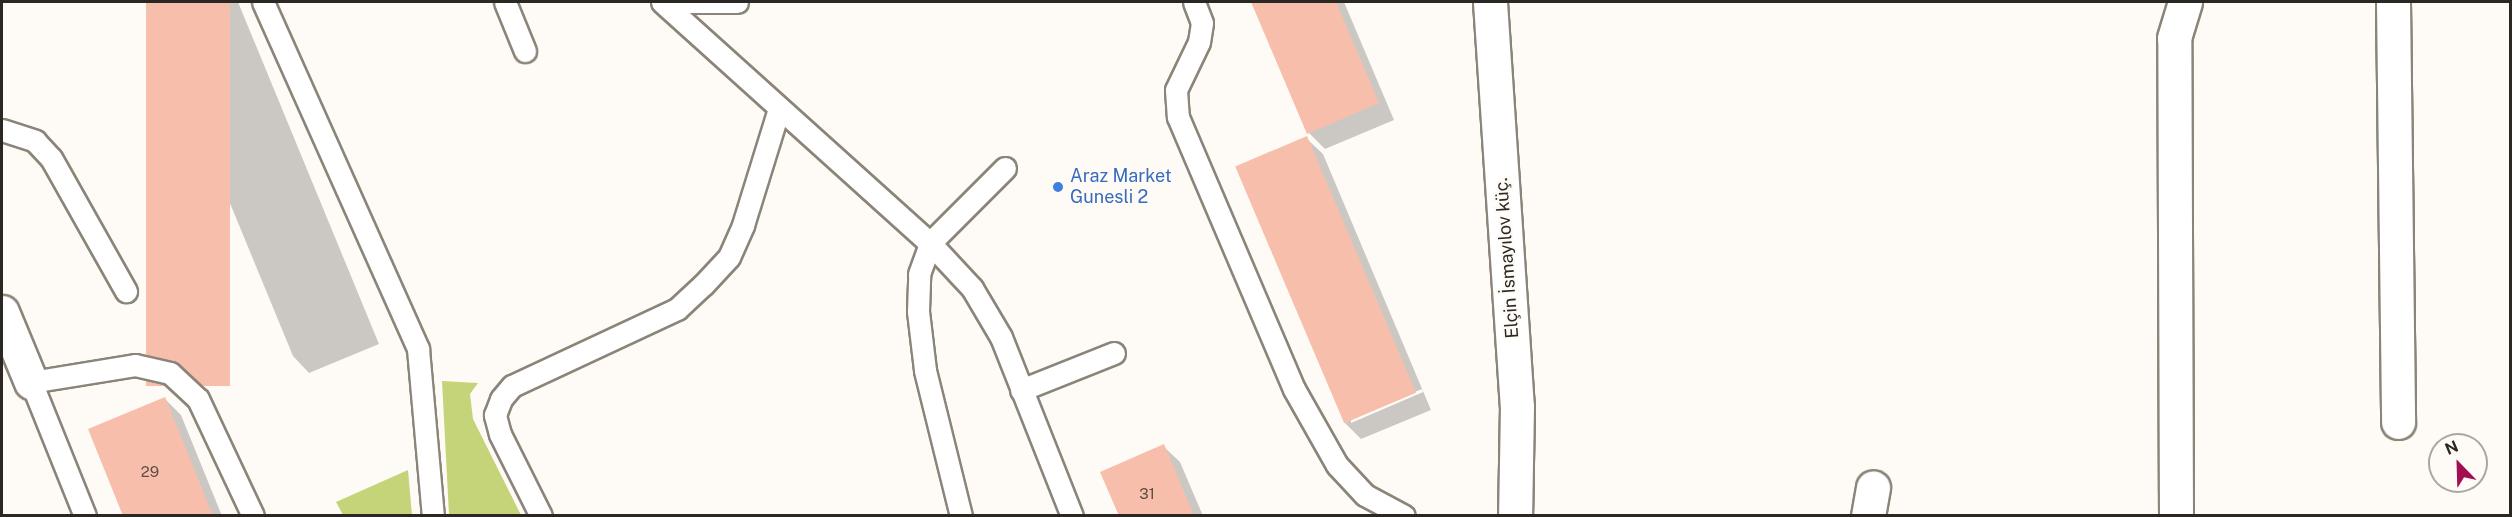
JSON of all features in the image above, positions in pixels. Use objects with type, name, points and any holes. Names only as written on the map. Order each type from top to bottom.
[{"type":"street","name":"Elçin İsmayılov küç.","points":[[1490,2],[1517,406],[1515,516]]},
{"type":"street","points":[[2176,516],[2174,38],[2185,2]]},
{"type":"street","points":[[2393,2],[2398,422]]},
{"type":"street","points":[[2,312],[31,382]]},
{"type":"lane","points":[[263,2],[417,349],[433,516]]},
{"type":"lane","points":[[505,2],[525,51]]},
{"type":"lane","points":[[663,2],[737,2]]},
{"type":"lane","points":[[663,2],[778,109],[930,243],[972,288],[1001,337],[1072,516]]},
{"type":"lane","points":[[1194,2],[1202,23],[1199,42],[1176,90],[1178,117],[1294,388],[1337,465],[1365,495],[1404,516]]},
{"type":"lane","points":[[541,516],[500,434],[495,415],[501,399],[512,386],[677,309],[704,285],[729,257],[743,225],[778,109]]},
{"type":"lane","points":[[2,130],[34,141],[51,158],[126,291]]},
{"type":"lane","points":[[961,516],[922,347],[919,274],[930,243],[1005,168]]},
{"type":"lane","points":[[1021,390],[1114,353]]},
{"type":"lane","points":[[85,516],[31,382],[135,365],[170,373],[198,399],[253,516]]},
{"type":"green space","points":[[442,381],[478,383],[470,394],[473,419],[521,515],[449,515]]},
{"type":"green space","points":[[408,470],[412,515],[343,515],[336,502]]},
{"type":"building","points":[[146,2],[230,2],[230,386],[146,386]]},
{"type":"building","points":[[1251,2],[1336,2],[1379,103],[1307,134]]},
{"type":"building","points":[[1307,136],[1416,393],[1344,423],[1235,166]]},
{"type":"building","points":[[165,397],[213,516],[123,516],[88,429]]},
{"type":"building","points":[[1164,444],[1194,516],[1119,516],[1100,472]]},
{"type":"place","name":"Araz Market Gunesli 2","points":[[1058,187]]}]
